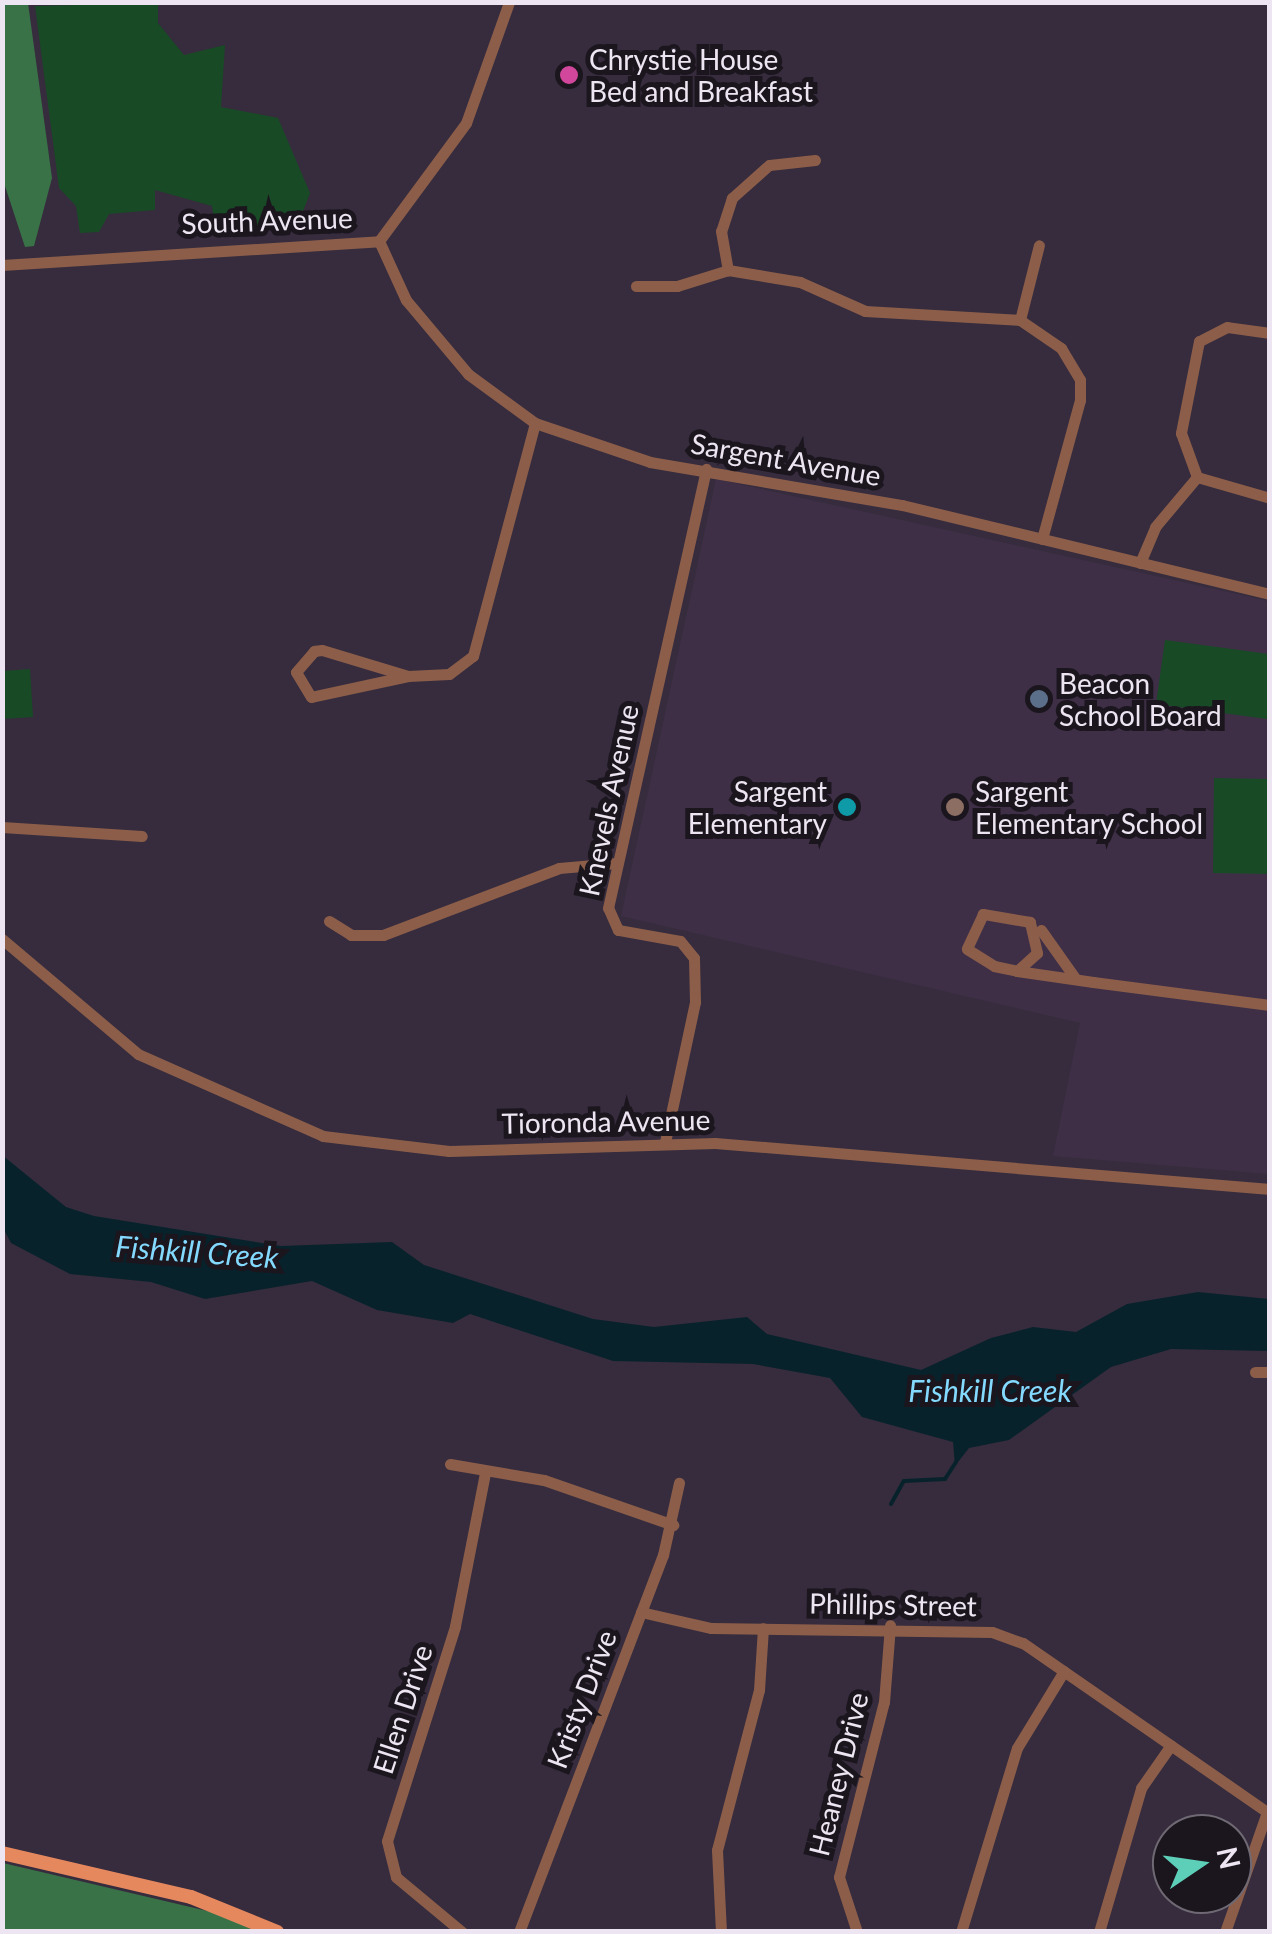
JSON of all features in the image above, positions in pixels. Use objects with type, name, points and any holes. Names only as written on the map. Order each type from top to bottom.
[{"type":"main road","points":[[2,1853],[191,1896],[276,1932]]},
{"type":"street","name":"South Avenue","points":[[2,265],[379,241],[466,123],[510,2]]},
{"type":"street","points":[[728,270],[721,231],[732,198],[769,164],[815,160]]},
{"type":"street","name":"Sargent Avenue","points":[[379,241],[406,300],[468,374],[535,424],[650,462],[706,469],[1042,539],[1270,594]]},
{"type":"street","points":[[1020,320],[1039,245]]},
{"type":"street","points":[[636,286],[677,286],[728,270],[800,282],[865,311],[1020,320],[1061,348],[1080,380],[1042,539]]},
{"type":"street","points":[[1197,477],[1182,433],[1200,341],[1227,327],[1270,333]]},
{"type":"street","points":[[408,676],[322,650],[296,672],[311,697],[408,676],[449,674],[474,656],[535,424]]},
{"type":"street","name":"Knevels Avenue","points":[[665,1142],[698,975],[680,941],[611,926],[618,863],[706,469]]},
{"type":"street","points":[[1197,477],[1270,498]]},
{"type":"street","points":[[1140,564],[1155,527],[1197,477]]},
{"type":"street","points":[[2,827],[142,836]]},
{"type":"street","points":[[329,921],[352,935],[383,935],[559,868],[618,863]]},
{"type":"street","points":[[1079,980],[1030,922],[989,911],[968,939],[971,956],[1017,971],[1079,980],[1270,1004]]},
{"type":"street","points":[[1017,971],[1037,953],[1030,922]]},
{"type":"street","name":"Tioronda Avenue","points":[[2,939],[138,1054],[323,1136],[449,1151],[665,1142],[1270,1189]]},
{"type":"street","points":[[1255,1372],[1270,1372]]},
{"type":"street","points":[[450,1464],[485,1474],[544,1480],[673,1524]]},
{"type":"street","name":"Ellen Drive","points":[[462,1932],[396,1877],[388,1841],[456,1626],[485,1474]]},
{"type":"street","name":"Kristy Drive","points":[[519,1932],[673,1524],[680,1482]]},
{"type":"street","name":"Phillips Street","points":[[641,1612],[763,1628],[890,1625],[992,1632],[1064,1671],[1268,1813]]},
{"type":"street","name":"Heaney Drive","points":[[856,1932],[839,1876],[884,1702],[890,1625]]},
{"type":"street","points":[[721,1932],[717,1850],[758,1690],[763,1628]]},
{"type":"street","points":[[961,1932],[1016,1748],[1064,1671]]},
{"type":"street","points":[[1099,1932],[1141,1788],[1171,1745]]},
{"type":"street","points":[[1224,1932],[1268,1813]]},
{"type":"shaded area","name":"Sargent Elementary School","points":[[716,479],[1269,601],[1269,1174],[1053,1156],[1080,1023],[621,916]]},
{"type":"green space","points":[[2,3],[28,3],[52,178],[34,246],[25,247],[3,180]]},
{"type":"green space","points":[[158,3],[158,23],[184,55],[225,45],[221,107],[278,118],[310,193],[302,214],[261,232],[216,235],[212,206],[155,190],[155,210],[109,214],[99,232],[80,233],[76,206],[59,188],[35,6]]},
{"type":"green space","points":[[1165,640],[1269,654],[1267,719],[1156,704]]},
{"type":"green space","points":[[30,669],[33,717],[3,719],[3,671]]},
{"type":"green space","points":[[1214,778],[1269,779],[1269,874],[1213,873]]},
{"type":"green space","points":[[3,1863],[233,1917],[264,1932],[3,1932]]},
{"type":"water","name":"Fishkill Creek","points":[[2,1155],[66,1207],[94,1216],[281,1246],[392,1242],[424,1265],[593,1319],[654,1327],[747,1317],[767,1334],[921,1370],[991,1338],[1033,1327],[1076,1332],[1127,1304],[1198,1292],[1269,1299],[1269,1351],[1171,1349],[1111,1367],[1009,1440],[969,1448],[955,1466],[953,1442],[862,1417],[830,1378],[753,1364],[613,1361],[470,1314],[453,1323],[377,1310],[312,1281],[205,1299],[151,1282],[70,1274],[11,1243],[3,1228]]},
{"type":"waterway","points":[[891,1504],[904,1481],[945,1479],[956,1462]]},
{"type":"place","name":"Chrystie House Bed and Breakfast","points":[[569,75]]},
{"type":"place","name":"Beacon School Board","points":[[1039,699]]},
{"type":"place","name":"Sargent Elementary","points":[[847,807]]},
{"type":"place","name":"Sargent Elementary School","points":[[955,807]]}]
